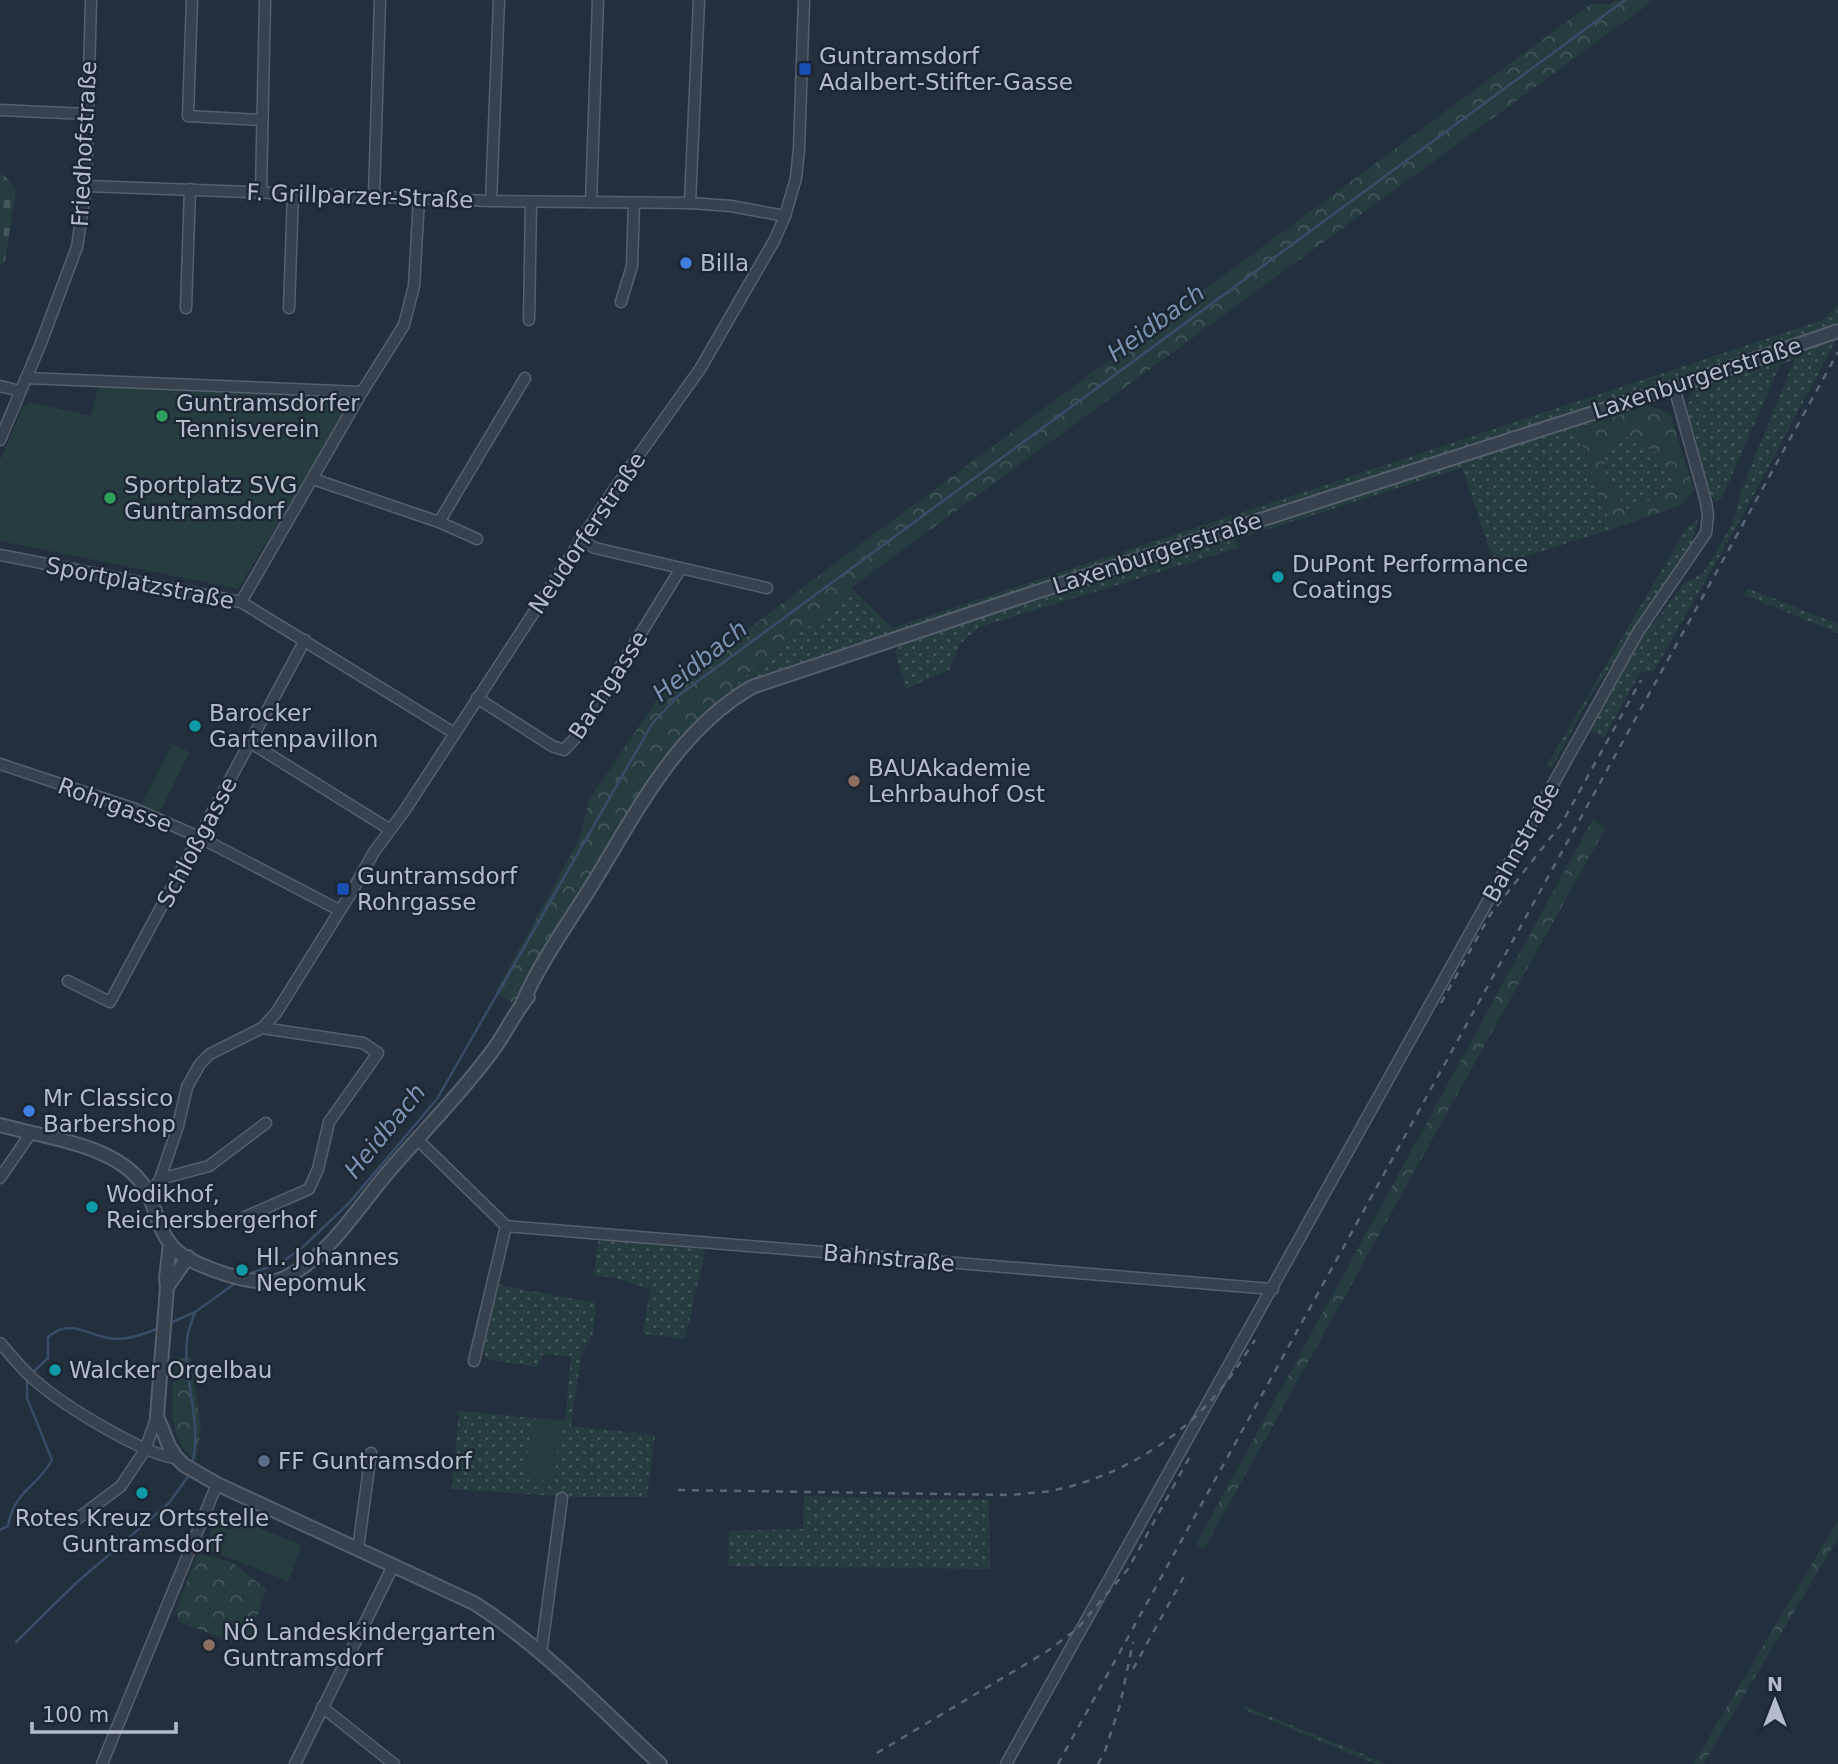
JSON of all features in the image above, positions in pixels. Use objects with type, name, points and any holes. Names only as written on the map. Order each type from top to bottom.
[{"type":"street","name":"Friedhofstraße","points":[[0,440],[77,247],[86,186],[90,0]]},
{"type":"street","points":[[192,0],[188,116],[261,120]]},
{"type":"street","points":[[261,192],[265,0]]},
{"type":"street","points":[[374,196],[380,0]]},
{"type":"street","points":[[491,201],[499,0]]},
{"type":"street","points":[[591,202],[598,0]]},
{"type":"street","points":[[690,203],[699,0]]},
{"type":"street","name":"Neudorferstraße","points":[[262,1028],[276,1013],[389,829],[405,810],[580,540],[700,369],[774,241],[785,216],[796,178],[804,0]]},
{"type":"street","points":[[0,110],[87,114]]},
{"type":"street","name":"F. Grillparzer-Straße","points":[[86,186],[491,201],[690,203],[731,206],[785,216]]},
{"type":"street","points":[[186,309],[190,189]]},
{"type":"street","points":[[289,308],[293,193]]},
{"type":"street","points":[[241,602],[362,392],[404,325],[414,286],[419,198]]},
{"type":"street","points":[[528,320],[531,202]]},
{"type":"street","points":[[621,302],[632,266],[634,203]]},
{"type":"street","name":"Laxenburgerstraße","points":[[149,1196],[157,1222],[170,1244],[179,1253],[230,1275],[251,1282],[279,1280],[316,1256],[495,1048],[556,939],[666,767],[710,717],[730,700],[752,687],[1030,594],[1674,387],[1838,331]]},
{"type":"street","points":[[26,378],[362,392]]},
{"type":"street","points":[[439,522],[525,378]]},
{"type":"street","points":[[0,386],[20,391]]},
{"type":"street","name":"Bahnstraße","points":[[1006,1764],[1638,632],[1706,533],[1706,502],[1674,387]]},
{"type":"street","points":[[313,479],[439,522],[477,539]]},
{"type":"street","points":[[580,540],[595,548],[767,588]]},
{"type":"street","name":"Sportplatzstraße","points":[[0,555],[241,602],[453,733]]},
{"type":"street","name":"Bachgasse","points":[[477,698],[552,746],[564,750],[579,734],[681,568]]},
{"type":"street","name":"Schloßgasse","points":[[68,981],[110,1002],[305,640]]},
{"type":"street","points":[[251,743],[389,829]]},
{"type":"street","name":"Rohrgasse","points":[[0,764],[135,809],[199,837],[339,910]]},
{"type":"street","points":[[0,1125],[56,1138],[100,1153],[136,1177],[149,1196],[160,1179],[178,1126],[187,1087],[200,1064],[210,1054],[262,1028],[363,1043],[378,1054],[329,1122],[318,1170],[309,1189],[245,1217]]},
{"type":"street","points":[[160,1179],[209,1166],[266,1124]]},
{"type":"street","points":[[0,1178],[31,1133]]},
{"type":"street","points":[[417,1139],[506,1226],[474,1362]]},
{"type":"street","name":"Bahnstraße","points":[[506,1226],[1273,1289]]},
{"type":"street","points":[[73,1522],[121,1486],[145,1450],[157,1416],[166,1269],[170,1244]]},
{"type":"street","points":[[167,1287],[188,1257]]},
{"type":"street","points":[[0,1343],[24,1371],[58,1399],[145,1450],[181,1462],[218,1484],[474,1603],[503,1622],[541,1654],[660,1764]]},
{"type":"street","points":[[157,1416],[169,1446],[181,1462]]},
{"type":"street","points":[[358,1549],[371,1453]]},
{"type":"street","points":[[103,1764],[218,1484]]},
{"type":"street","points":[[541,1654],[562,1498]]},
{"type":"street","points":[[295,1764],[393,1566]]},
{"type":"street","points":[[322,1707],[394,1764]]},
{"type":"green space","points":[[1616,0],[1654,0],[851,588],[845,601],[768,655],[696,721],[661,764],[616,832],[514,1004],[495,993],[580,838],[589,800],[658,698],[835,563],[1592,3],[1609,5]]},
{"type":"green space","points":[[0,171],[16,189],[5,261],[0,265]]},
{"type":"green space","points":[[1838,304],[1838,326],[760,678],[727,693],[768,655],[844,601],[851,588],[892,628],[1823,320]]},
{"type":"green space","points":[[1838,337],[1738,524],[1654,671],[1640,673],[1604,738],[1589,730],[1646,629],[1657,620],[1684,583],[1703,573],[1732,524],[1744,483],[1795,359],[1780,365],[1722,498],[1716,501],[1710,494],[1687,411],[1689,396],[1700,383]]},
{"type":"green space","points":[[99,385],[343,396],[348,408],[238,589],[0,541],[0,460],[24,405],[30,402],[91,416]]},
{"type":"green space","points":[[1639,401],[1649,405],[1577,430],[1612,529],[1502,564],[1493,560],[1462,468],[1236,539],[1238,548],[980,627],[961,643],[949,670],[906,689],[895,651],[906,640]]},
{"type":"green space","points":[[1649,405],[1670,414],[1694,490],[1682,505],[1612,529],[1577,430]],"holes":[[[1620,434],[1658,453],[1675,484],[1628,514],[1606,474],[1603,456]]]},
{"type":"green space","points":[[1620,433],[1658,453],[1675,484],[1628,514],[1606,474],[1603,455]]},
{"type":"green space","points":[[1698,518],[1692,544],[1590,697],[1553,766],[1547,765],[1686,529]]},
{"type":"green space","points":[[1747,588],[1838,624],[1838,633],[1744,595]]},
{"type":"green space","points":[[172,744],[189,752],[158,815],[140,806]]},
{"type":"green space","points":[[1593,819],[1605,829],[1204,1549],[1196,1544]]},
{"type":"green space","points":[[599,1240],[698,1246],[705,1252],[685,1339],[643,1334],[650,1289],[615,1278],[593,1275]]},
{"type":"green space","points":[[499,1285],[596,1303],[593,1333],[581,1357],[571,1426],[655,1435],[647,1497],[570,1497],[452,1489],[459,1411],[565,1421],[571,1356],[543,1354],[537,1367],[487,1359],[482,1349]]},
{"type":"green space","points":[[175,1357],[191,1358],[201,1428],[196,1460],[179,1440],[175,1427]]},
{"type":"green space","points":[[531,1421],[559,1424],[555,1482],[526,1479]]},
{"type":"green space","points":[[804,1496],[989,1500],[990,1569],[728,1566],[729,1531],[803,1529]]},
{"type":"green space","points":[[219,1512],[302,1545],[288,1581],[204,1548]]},
{"type":"green space","points":[[1838,1520],[1838,1538],[1703,1764],[1693,1764]]},
{"type":"green space","points":[[198,1553],[233,1563],[266,1589],[251,1634],[236,1643],[179,1622],[176,1609]]},
{"type":"green space","points":[[1244,1706],[1387,1764],[1376,1764],[1243,1709]]},
{"type":"waterway","name":"Heidbach","points":[[248,1274],[281,1263],[304,1246],[349,1203],[437,1099],[652,724],[679,695],[1625,0]]},
{"type":"waterway","name":"Heidbach","points":[[168,1324],[195,1312],[237,1282]]},
{"type":"waterway","points":[[192,1465],[195,1433],[187,1355],[188,1336],[195,1312]]},
{"type":"waterway","name":"Heidbach","points":[[32,1373],[48,1358],[48,1337],[65,1328],[116,1339],[138,1336],[159,1328]]},
{"type":"waterway","name":"Heidbach","points":[[0,1530],[8,1526],[15,1504],[52,1460],[27,1398],[27,1378]]},
{"type":"waterway","points":[[16,1642],[75,1584],[169,1503],[189,1475]]},
{"type":"railway","points":[[1058,1764],[1838,352]]},
{"type":"railway","points":[[1441,1003],[1490,915],[1562,823],[1641,680]]},
{"type":"railway","points":[[678,1490],[1012,1495],[1050,1491],[1080,1484],[1127,1465],[1190,1422],[1224,1385],[1255,1340]]},
{"type":"railway","points":[[877,1753],[1046,1652],[1077,1629],[1128,1569],[1189,1458]]},
{"type":"railway","points":[[1133,1669],[1187,1571]]},
{"type":"railway","points":[[1098,1764],[1120,1705],[1133,1642]]},
{"type":"place","name":"Guntramsdorf Adalbert-Stifter-Gasse","points":[[805,69]]},
{"type":"place","name":"Billa","points":[[686,263]]},
{"type":"place","name":"Guntramsdorfer Tennisverein","points":[[162,416]]},
{"type":"place","name":"Sportplatz SVG Guntramsdorf","points":[[110,498]]},
{"type":"place","name":"DuPont Performance Coatings","points":[[1278,577]]},
{"type":"place","name":"Barocker Gartenpavillon","points":[[195,726]]},
{"type":"place","name":"BAUAkademie Lehrbauhof Ost","points":[[854,781]]},
{"type":"place","name":"Guntramsdorf Rohrgasse","points":[[343,889]]},
{"type":"place","name":"Mr Classico Barbershop","points":[[29,1111]]},
{"type":"place","name":"Wodikhof, Reichersbergerhof","points":[[92,1207]]},
{"type":"place","name":"Hl. Johannes Nepomuk","points":[[242,1270]]},
{"type":"place","name":"Walcker Orgelbau","points":[[55,1370]]},
{"type":"place","name":"FF Guntramsdorf","points":[[264,1461]]},
{"type":"place","name":"Rotes Kreuz Ortsstelle Guntramsdorf","points":[[142,1493]]},
{"type":"place","name":"NÖ Landeskindergarten Guntramsdorf","points":[[209,1645]]}]
